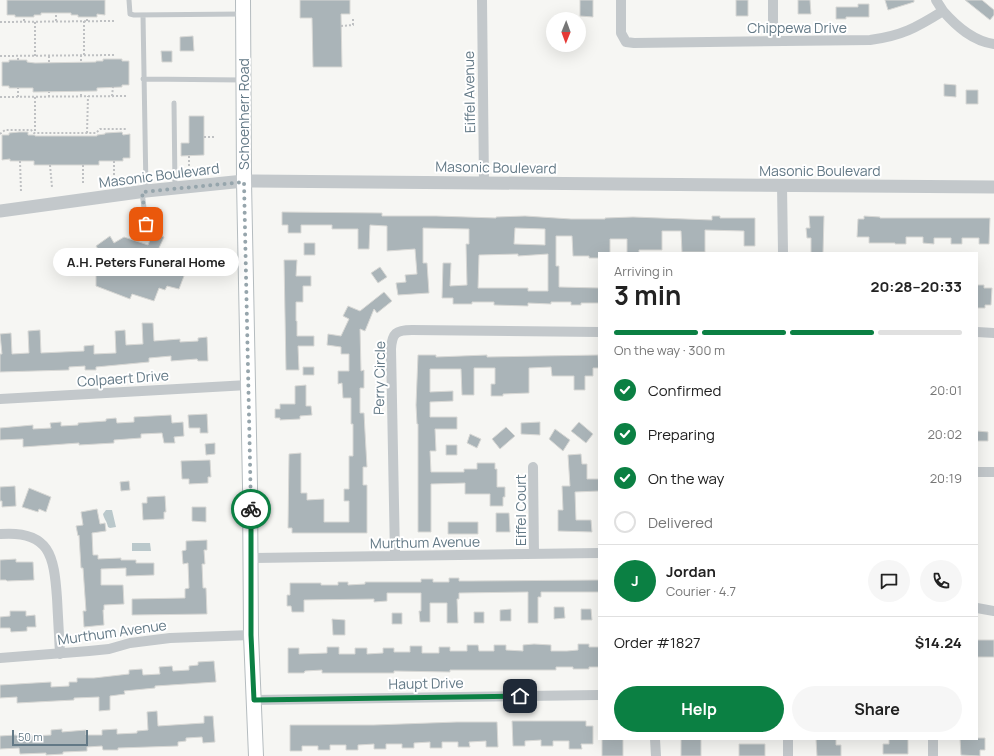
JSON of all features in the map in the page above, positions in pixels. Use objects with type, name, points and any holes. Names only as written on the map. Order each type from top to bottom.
[{"type":"main road","name":"Schoenherr Road","points":[[243,7],[244,182],[250,486],[251,635],[256,756]]},
{"type":"street","name":"Eiffel Avenue","points":[[482,0],[484,183]]},
{"type":"street","name":"Chippewa Drive","points":[[621,0],[621,33],[626,42],[634,43],[850,41],[879,39],[897,35],[918,27],[943,12]]},
{"type":"street","points":[[773,0],[773,41]]},
{"type":"street","points":[[936,0],[943,12],[963,31],[981,41],[994,44]]},
{"type":"street","name":"Masonic Boulevard","points":[[0,212],[175,188],[244,182],[994,187]]},
{"type":"street","points":[[782,185],[783,252]]},
{"type":"street","name":"Perry Circle","points":[[395,556],[391,349],[393,336],[397,332],[412,330],[598,332]]},
{"type":"street","points":[[978,332],[994,333]]},
{"type":"street","name":"Colpaert Drive","points":[[0,399],[248,385]]},
{"type":"street","name":"Eiffel Court","points":[[533,467],[534,554]]},
{"type":"street","points":[[978,472],[994,472]]},
{"type":"street","points":[[0,534],[22,534],[31,537],[40,542],[46,550],[54,569],[60,654]]},
{"type":"street","name":"Murthum Avenue","points":[[251,558],[598,553]]},
{"type":"street","points":[[978,608],[994,611]]},
{"type":"street","name":"Murthum Avenue","points":[[0,658],[60,654],[170,638],[251,635]]},
{"type":"street","name":"Haupt Drive","points":[[254,700],[598,695]]},
{"type":"street","points":[[656,740],[656,756]]},
{"type":"street","points":[[788,740],[788,756]]},
{"type":"street","points":[[933,740],[933,756]]},
{"type":"lane","points":[[129,0],[130,14],[134,15],[243,7]]},
{"type":"lane","points":[[143,15],[144,192],[146,224]]},
{"type":"lane","points":[[143,79],[243,80]]},
{"type":"lane","points":[[174,103],[175,188]]},
{"type":"path","points":[[56,13],[56,21]]},
{"type":"path","points":[[24,17],[24,22]]},
{"type":"path","points":[[84,55],[87,17]]},
{"type":"path","points":[[341,26],[353,25],[353,19]]},
{"type":"path","points":[[0,22],[114,21]]},
{"type":"path","points":[[35,22],[35,56]]},
{"type":"path","points":[[80,55],[80,62]]},
{"type":"path","points":[[0,56],[113,55],[112,59]]},
{"type":"path","points":[[49,56],[49,62]]},
{"type":"path","points":[[18,88],[18,97]]},
{"type":"path","points":[[112,88],[112,96]]},
{"type":"path","points":[[87,133],[88,96]]},
{"type":"path","points":[[0,97],[128,96]]},
{"type":"path","points":[[35,97],[35,133]]},
{"type":"path","points":[[0,134],[5,130],[31,130],[35,133],[96,133],[100,129],[127,129]]},
{"type":"path","points":[[204,137],[216,137]]},
{"type":"path","points":[[189,156],[189,170]]},
{"type":"path","points":[[20,161],[21,191]]},
{"type":"path","points":[[114,161],[114,180]]},
{"type":"path","points":[[50,165],[52,187]]},
{"type":"path","points":[[83,165],[83,184]]},
{"type":"shaded area","points":[[106,510],[112,510],[116,527],[108,527],[103,514]]},
{"type":"shaded area","points":[[132,543],[150,543],[151,551],[132,551]]},
{"type":"building","points":[[7,0],[105,0],[105,15],[97,14],[97,17],[78,17],[78,15],[71,15],[71,13],[41,13],[41,15],[34,15],[34,17],[15,17],[15,15],[7,15]]},
{"type":"building","points":[[300,0],[350,0],[350,14],[341,14],[342,67],[313,67],[312,18],[300,18]]},
{"type":"building","points":[[580,0],[593,0],[593,17],[586,16],[586,12],[580,12]]},
{"type":"building","points":[[736,0],[748,0],[748,16],[736,16]]},
{"type":"building","points":[[798,0],[810,0],[811,14],[798,14]]},
{"type":"building","points":[[885,0],[914,0],[914,2],[888,10]]},
{"type":"building","points":[[965,0],[982,0],[994,10],[994,15],[990,20]]},
{"type":"building","points":[[858,4],[869,4],[869,17],[846,17],[846,19],[836,19],[836,7],[858,7]]},
{"type":"building","points":[[193,36],[194,51],[180,51],[180,37]]},
{"type":"building","points":[[161,51],[172,51],[172,62],[162,62]]},
{"type":"building","points":[[103,59],[122,59],[122,61],[129,61],[129,85],[122,85],[122,87],[97,88],[97,91],[33,92],[33,88],[9,88],[9,86],[2,86],[2,62],[9,62],[9,60],[27,60],[27,62],[35,63],[96,62],[103,61]]},
{"type":"building","points":[[944,84],[956,85],[956,97],[944,96]]},
{"type":"building","points":[[966,90],[978,90],[978,104],[966,104]]},
{"type":"building","points":[[189,116],[204,116],[204,155],[181,156],[181,143],[189,143]]},
{"type":"building","points":[[28,132],[28,135],[35,136],[97,136],[105,133],[122,132],[123,135],[130,134],[130,158],[123,158],[123,161],[99,161],[99,165],[34,165],[34,161],[10,161],[10,159],[2,160],[2,135],[9,135],[9,133]]},
{"type":"building","points":[[282,212],[382,213],[382,216],[496,218],[525,216],[571,219],[633,217],[712,220],[712,216],[720,216],[720,218],[755,218],[755,246],[744,246],[744,231],[705,230],[705,252],[682,252],[681,231],[662,231],[662,250],[639,250],[639,252],[627,252],[627,239],[610,239],[610,252],[598,252],[598,258],[589,258],[589,256],[573,256],[572,236],[556,236],[556,266],[559,266],[559,287],[598,288],[598,303],[581,303],[581,305],[571,305],[571,302],[551,302],[551,304],[528,303],[528,306],[494,305],[494,302],[453,304],[453,298],[442,298],[443,263],[451,263],[450,286],[467,285],[466,244],[469,244],[469,229],[423,228],[423,263],[427,263],[429,293],[398,295],[396,283],[406,282],[405,275],[417,274],[415,249],[387,251],[387,226],[370,225],[369,249],[358,249],[358,229],[332,229],[332,225],[301,225],[301,233],[288,233],[288,225],[282,225]],"holes":[[[515,228],[545,229],[545,245],[514,244]],[[518,254],[518,256],[548,254],[548,291],[528,291],[528,288],[478,288],[479,255]]]},
{"type":"building","points":[[809,216],[824,216],[823,252],[811,252],[811,238],[807,238],[806,228],[810,228]]},
{"type":"building","points":[[864,216],[880,218],[990,218],[989,244],[979,244],[979,238],[962,238],[962,244],[951,244],[951,238],[934,238],[934,244],[923,243],[923,237],[906,237],[906,244],[869,243],[869,237],[857,237],[858,219],[864,219]]},
{"type":"building","points":[[153,233],[164,237],[159,248],[172,256],[185,260],[189,263],[179,289],[167,286],[165,290],[159,288],[154,301],[132,294],[130,299],[96,286],[97,272],[102,269],[105,260],[96,246],[110,236],[114,243],[124,237],[148,245]]},
{"type":"building","points":[[304,243],[315,243],[315,255],[304,255]]},
{"type":"building","points":[[284,260],[297,260],[296,276],[311,276],[311,286],[303,286],[303,302],[296,302],[296,321],[297,336],[314,336],[314,346],[298,346],[299,370],[286,370]]},
{"type":"building","points":[[380,267],[387,277],[378,283],[371,273]]},
{"type":"building","points":[[978,285],[984,285],[984,288],[992,288],[991,305],[985,305],[985,308],[978,308]]},
{"type":"building","points":[[384,292],[392,301],[377,313],[374,309],[365,331],[360,329],[361,371],[364,370],[364,388],[360,388],[360,413],[364,413],[367,467],[363,467],[363,485],[367,485],[367,533],[292,533],[292,528],[288,528],[289,454],[301,453],[301,493],[307,493],[307,500],[324,499],[324,522],[349,522],[349,501],[344,501],[344,489],[349,489],[349,456],[353,456],[353,424],[351,424],[351,398],[343,398],[342,383],[338,384],[338,371],[349,371],[349,354],[341,354],[341,347],[327,345],[328,334],[341,336],[349,319],[343,316],[348,306],[360,311]]},
{"type":"building","points":[[142,323],[153,323],[154,341],[180,339],[180,342],[198,341],[198,338],[207,337],[208,361],[198,361],[197,359],[171,361],[171,356],[149,358],[149,362],[96,367],[96,370],[85,370],[85,366],[69,367],[69,370],[0,372],[0,354],[2,354],[0,334],[11,333],[12,354],[29,353],[28,331],[40,330],[41,353],[84,351],[84,346],[94,345],[94,354],[116,353],[115,331],[125,330],[126,345],[143,344]]},
{"type":"building","points":[[418,355],[436,355],[436,357],[487,355],[487,357],[598,355],[598,368],[593,368],[593,376],[585,376],[585,390],[574,390],[574,376],[552,376],[551,367],[529,368],[529,393],[491,396],[491,384],[495,384],[495,368],[474,368],[474,395],[462,395],[461,369],[430,369],[430,392],[453,391],[453,401],[430,402],[430,417],[457,417],[457,429],[435,429],[436,451],[430,451],[431,472],[464,472],[464,469],[477,469],[477,463],[495,463],[495,469],[497,469],[497,487],[505,487],[503,506],[490,506],[490,494],[465,494],[465,483],[431,484],[431,532],[418,532],[418,424],[416,405]]},
{"type":"building","points":[[303,367],[314,367],[314,375],[303,375]]},
{"type":"building","points":[[306,385],[306,406],[311,406],[312,415],[300,416],[300,419],[280,420],[280,418],[275,418],[275,409],[280,409],[280,404],[295,404],[295,386]]},
{"type":"building","points":[[207,414],[208,433],[200,433],[200,428],[189,428],[188,415]]},
{"type":"building","points":[[171,415],[172,423],[183,422],[184,436],[174,437],[175,443],[164,443],[162,433],[141,434],[141,438],[114,440],[114,443],[79,445],[79,443],[23,447],[23,439],[0,440],[0,428],[33,425],[33,429],[51,428],[50,423],[61,422],[61,426],[78,425],[78,423],[106,421],[106,419],[116,418],[117,423],[134,422],[134,417]]},
{"type":"building","points":[[540,422],[540,435],[521,434],[521,423]]},
{"type":"building","points":[[579,422],[593,434],[586,443],[571,431]]},
{"type":"building","points":[[506,427],[515,436],[500,449],[492,439]]},
{"type":"building","points":[[555,429],[570,440],[563,451],[549,439]]},
{"type":"building","points":[[978,431],[988,432],[988,441],[978,441]]},
{"type":"building","points":[[470,434],[481,439],[477,448],[467,443]]},
{"type":"building","points":[[215,443],[215,454],[206,455],[205,444]]},
{"type":"building","points":[[446,445],[457,445],[457,455],[446,455]]},
{"type":"building","points":[[581,454],[582,464],[587,464],[587,479],[598,479],[598,491],[575,492],[576,520],[591,520],[592,532],[558,531],[558,510],[563,510],[562,486],[570,486],[568,455]]},
{"type":"building","points":[[210,460],[211,477],[208,477],[208,483],[189,484],[189,479],[182,479],[181,461]]},
{"type":"building","points":[[129,481],[130,490],[121,491],[120,482]]},
{"type":"building","points":[[15,486],[16,506],[2,507],[2,501],[0,501],[0,487]]},
{"type":"building","points":[[29,488],[51,497],[46,512],[39,509],[38,512],[22,507]]},
{"type":"building","points":[[165,496],[166,512],[164,512],[164,519],[143,520],[142,503],[147,503],[147,497]]},
{"type":"building","points":[[192,507],[206,507],[206,522],[192,521]]},
{"type":"building","points":[[97,509],[100,524],[105,523],[106,531],[92,533],[93,555],[98,555],[98,559],[121,558],[121,560],[136,560],[136,563],[154,563],[154,575],[126,576],[126,568],[101,569],[101,585],[123,585],[124,604],[104,605],[104,625],[84,627],[83,611],[86,611],[83,568],[81,568],[79,535],[78,536],[76,526],[83,525],[81,512]]},
{"type":"building","points":[[496,513],[509,513],[510,532],[496,532]]},
{"type":"building","points":[[448,522],[478,522],[478,534],[448,534]]},
{"type":"building","points":[[207,540],[207,550],[204,550],[205,564],[202,564],[203,588],[206,588],[207,614],[132,615],[132,599],[185,598],[185,589],[189,588],[188,563],[183,564],[182,551],[186,550],[186,541]]},
{"type":"building","points":[[16,559],[16,562],[33,562],[34,580],[0,580],[0,560]]},
{"type":"building","points":[[449,578],[459,578],[459,581],[598,580],[598,592],[541,592],[541,597],[538,597],[538,623],[528,623],[528,592],[459,593],[459,599],[457,599],[458,623],[447,623],[447,603],[430,603],[430,622],[420,622],[419,611],[421,611],[421,593],[387,593],[387,601],[374,602],[374,599],[304,600],[304,612],[292,612],[291,606],[287,606],[287,595],[290,595],[290,583],[321,583],[321,585],[338,585],[338,582],[348,582],[348,585],[365,584],[365,582],[421,582],[421,579],[433,579],[433,582],[449,582]]},
{"type":"building","points":[[554,607],[564,607],[565,618],[554,619]]},
{"type":"building","points":[[511,609],[511,621],[500,621],[500,610]]},
{"type":"building","points":[[581,609],[591,609],[592,620],[581,620]]},
{"type":"building","points":[[10,611],[26,611],[26,616],[35,615],[36,627],[27,627],[27,631],[11,632],[10,628],[0,628],[0,617],[10,616]]},
{"type":"building","points":[[474,612],[484,612],[484,623],[474,623]]},
{"type":"building","points":[[392,613],[402,613],[402,624],[392,624]]},
{"type":"building","points":[[332,619],[345,620],[345,635],[333,635]]},
{"type":"building","points":[[978,640],[994,640],[994,657],[978,657]]},
{"type":"building","points":[[534,644],[551,645],[551,651],[578,650],[578,644],[589,644],[589,647],[598,647],[598,667],[589,667],[589,669],[573,669],[573,667],[556,667],[556,670],[450,670],[450,672],[394,671],[394,673],[322,673],[322,670],[305,671],[304,673],[288,673],[288,648],[299,648],[299,654],[327,653],[327,647],[339,647],[339,654],[355,654],[355,648],[367,648],[367,654],[383,653],[383,648],[394,648],[394,652],[410,652],[410,646],[422,646],[422,653],[439,653],[439,647],[450,647],[450,651],[467,651],[467,645],[478,645],[479,651],[494,651],[494,645],[506,645],[506,650],[523,651],[523,645]]},
{"type":"building","points":[[214,661],[216,682],[155,686],[155,688],[124,691],[125,694],[110,696],[110,710],[99,711],[99,697],[17,703],[17,697],[0,698],[0,685],[51,682],[51,687],[69,686],[69,682],[77,682],[77,678],[94,678],[129,674],[129,670],[142,669],[143,675],[160,674],[159,667],[172,666],[173,671],[189,670],[189,666],[198,665],[198,662]]},
{"type":"building","points":[[157,711],[158,726],[204,723],[204,716],[213,716],[215,742],[203,743],[202,737],[186,738],[186,741],[178,742],[178,746],[118,748],[118,750],[103,750],[102,746],[87,747],[87,751],[63,752],[63,754],[46,755],[46,753],[20,754],[19,748],[0,749],[0,736],[31,734],[32,736],[51,735],[51,730],[62,729],[62,732],[86,730],[86,735],[102,735],[102,730],[117,729],[117,734],[137,733],[137,731],[148,730],[147,712]]},
{"type":"building","points":[[512,721],[586,721],[586,726],[593,726],[593,744],[581,744],[582,749],[569,749],[569,741],[553,741],[553,746],[541,746],[541,740],[525,741],[525,746],[513,746]]},
{"type":"building","points":[[497,722],[498,747],[486,747],[486,741],[469,742],[470,747],[458,747],[458,742],[442,742],[442,748],[430,748],[430,742],[414,743],[414,748],[402,748],[402,744],[386,744],[386,749],[374,749],[374,744],[358,745],[358,750],[346,750],[346,745],[330,745],[330,750],[318,750],[318,746],[302,746],[302,751],[290,751],[290,725],[374,725]]},
{"type":"building","points":[[978,738],[985,738],[985,750],[980,750],[980,756],[961,755],[960,740],[978,740]]},
{"type":"building","points":[[602,740],[623,740],[623,756],[602,756]]},
{"type":"building","points":[[681,740],[701,740],[701,756],[681,756]]},
{"type":"building","points":[[816,740],[836,740],[836,745],[841,745],[841,756],[817,756]]},
{"type":"building","points":[[889,740],[908,740],[908,754],[883,754],[883,744],[889,744]]},
{"type":"building","points":[[739,744],[765,744],[765,756],[739,756]]},
{"type":"way so far","points":[[146,224],[142,192],[244,182],[251,509]]},
{"type":"place","name":"A.H. Peters Funeral Home","points":[[146,224]]},
{"type":"route","points":[[251,509],[251,635],[254,700],[520,696]]}]
